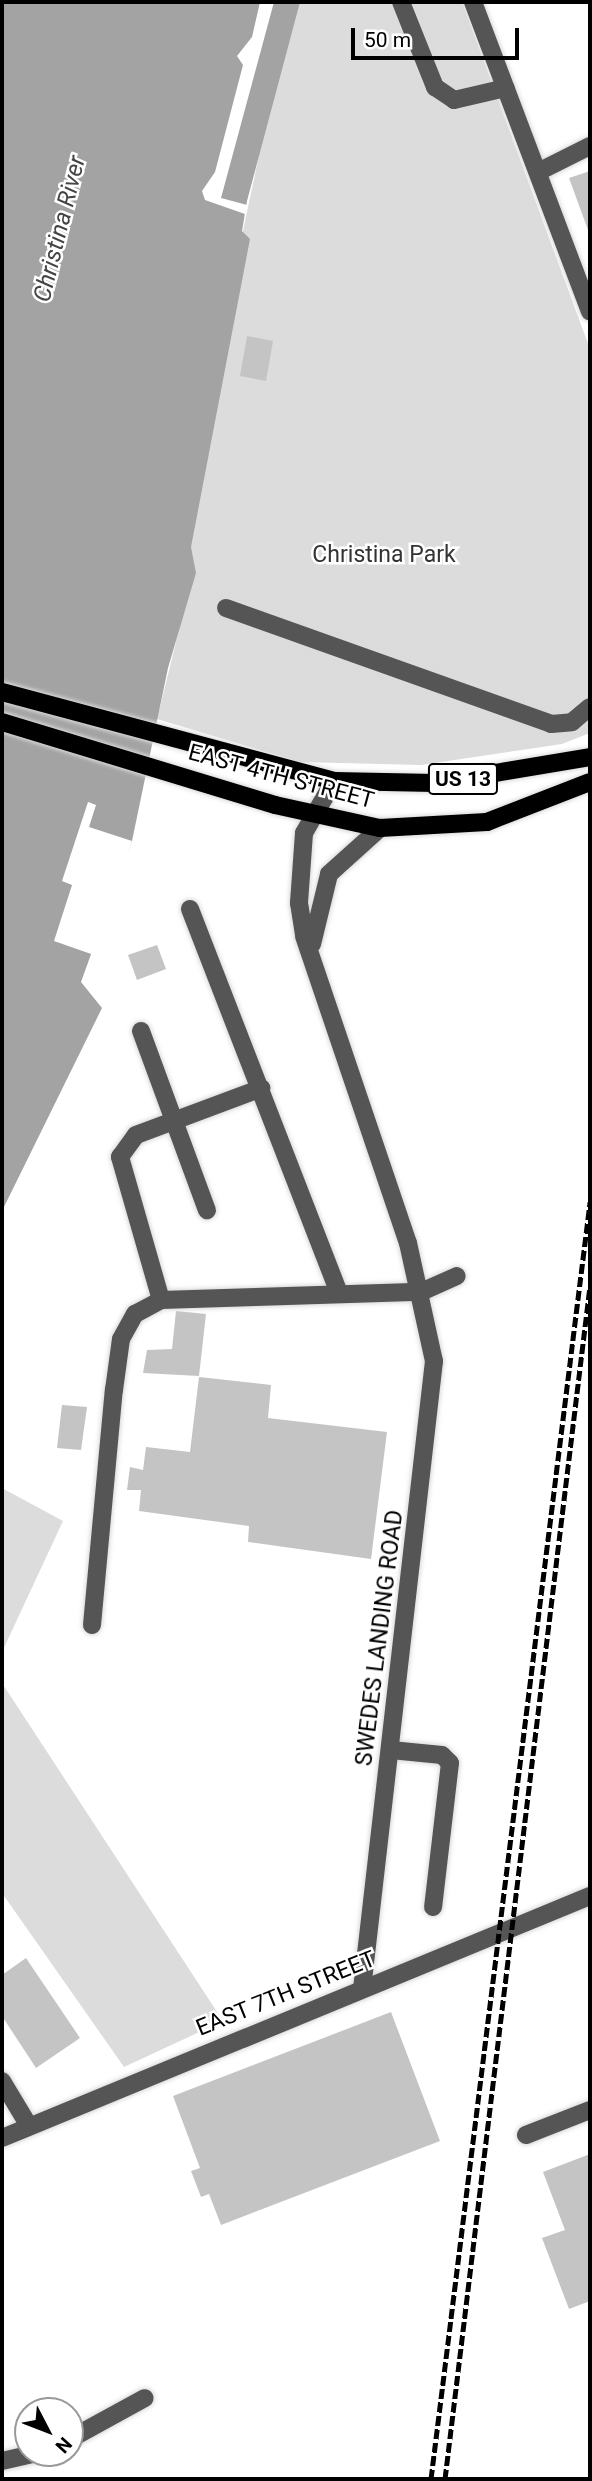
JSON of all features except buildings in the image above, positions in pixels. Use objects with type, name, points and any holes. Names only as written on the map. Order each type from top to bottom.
[{"type":"main road","name":"EAST 4TH STREET","points":[[2,692],[184,743],[334,781],[435,783],[590,757]]},
{"type":"main road","name":"EAST 4TH STREET","points":[[2,722],[275,805],[380,828],[487,822],[590,782]]},
{"type":"street","points":[[401,2],[435,87],[454,100],[506,88]]},
{"type":"street","points":[[473,2],[538,172],[582,267],[590,312]]},
{"type":"street","points":[[538,172],[590,146]]},
{"type":"street","points":[[226,608],[551,724],[572,722],[590,708]]},
{"type":"street","name":"SWEDES LANDING ROAD","points":[[334,781],[312,815],[299,870],[310,968],[421,1292],[433,1361],[432,1409],[362,1989]]},
{"type":"street","name":"SWEDES LANDING ROAD","points":[[310,968],[317,905],[329,874],[380,828]]},
{"type":"street","points":[[190,909],[262,1088],[339,1294]]},
{"type":"street","points":[[141,1031],[206,1210]]},
{"type":"street","points":[[161,1300],[120,1157],[136,1135],[262,1088]]},
{"type":"street","points":[[92,1625],[121,1339],[135,1314],[161,1300],[421,1292],[457,1276]]},
{"type":"street","points":[[391,1750],[442,1755],[450,1762],[433,1907]]},
{"type":"street","name":"EAST 7TH STREET","points":[[2,2138],[590,1896]]},
{"type":"street","points":[[2,2081],[29,2126]]},
{"type":"street","points":[[526,2135],[590,2110]]},
{"type":"street","points":[[84,2431],[145,2398]]},
{"type":"green space","name":"Christina Park","points":[[292,2],[462,2],[590,349],[590,733],[562,744],[421,765],[300,762],[157,719],[181,622],[177,538]]},
{"type":"green space","points":[[2,1488],[63,1521],[2,1652]]},
{"type":"green space","points":[[2,1683],[223,2021],[124,2067],[2,1893]]},
{"type":"water","name":"Christina River","points":[[2,2],[300,2],[247,201],[242,231],[250,239],[191,547],[196,573],[168,668],[132,841],[81,982],[102,1008],[2,1211]]},
{"type":"pier","points":[[260,2],[274,2],[221,198],[247,205],[245,214],[205,200],[202,191],[215,172],[243,65],[237,56],[252,37]]},
{"type":"pier","points":[[88,802],[96,805],[89,827],[132,841],[94,955],[54,941],[72,885],[62,881]]},
{"type":"railway","points":[[431,2479],[590,1202]]},
{"type":"railway","points":[[445,2479],[590,1286]]}]
